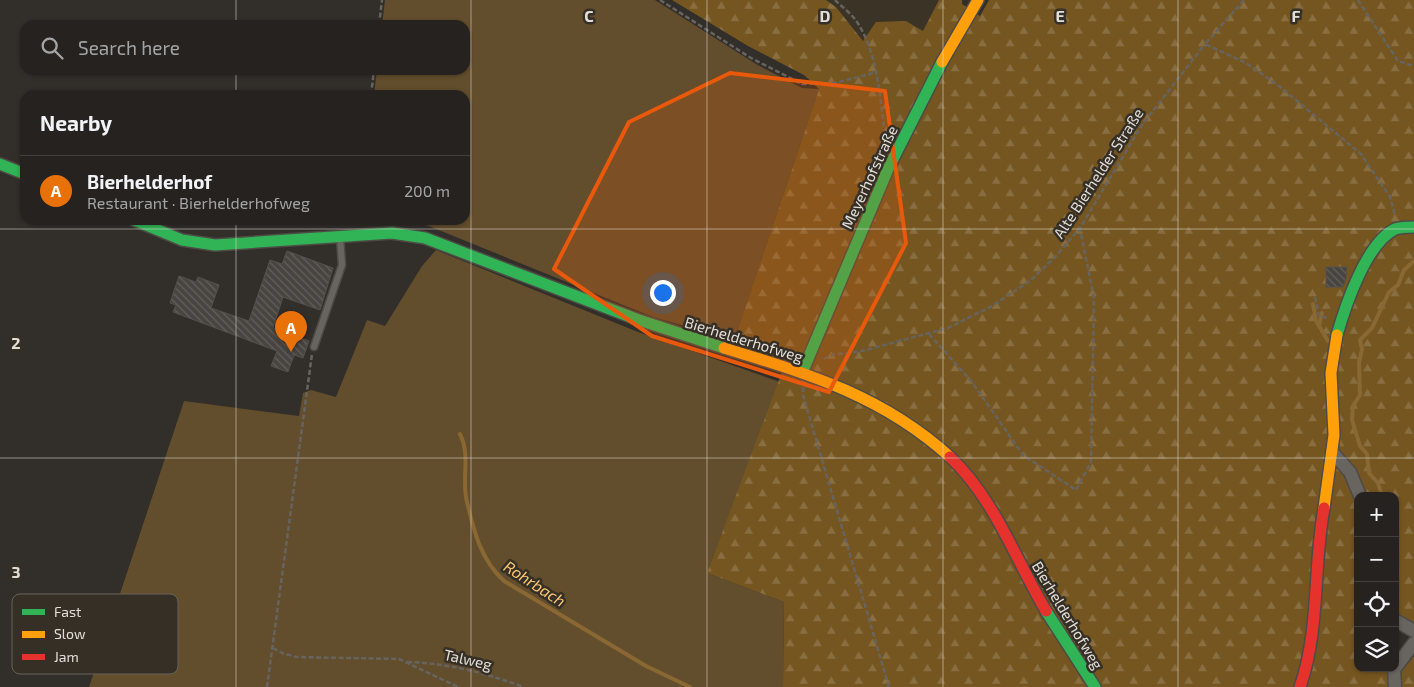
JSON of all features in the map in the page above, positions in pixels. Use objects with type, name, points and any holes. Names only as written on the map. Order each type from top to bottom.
[{"type":"street","name":"Meyerhofstraße","points":[[802,372],[861,228],[894,157],[944,58],[978,0]]},
{"type":"street","points":[[0,164],[20,172]]},
{"type":"street","name":"Bierhelderhofweg","points":[[146,225],[182,240],[215,245],[392,233],[440,242],[625,315],[733,352],[802,372],[851,390],[891,410],[930,438],[955,462],[989,505],[1055,629],[1095,687]]},
{"type":"street","points":[[1300,687],[1311,651],[1317,552],[1334,427],[1331,367],[1340,322],[1378,246],[1385,236],[1397,228],[1414,227]]},
{"type":"street","points":[[1332,452],[1350,472],[1358,492]]},
{"type":"street","points":[[1399,622],[1414,631]]},
{"type":"street","points":[[1399,664],[1414,643]]},
{"type":"street","points":[[1395,672],[1395,687]]},
{"type":"lane","points":[[314,347],[342,264],[340,236]]},
{"type":"path","points":[[380,20],[382,0]]},
{"type":"path","points":[[660,0],[751,58],[802,84],[835,83],[877,72]]},
{"type":"path","points":[[835,0],[856,21],[877,72],[886,144],[894,157]]},
{"type":"path","name":"Alte Bierhelder Straße","points":[[802,372],[831,355],[862,351],[929,334],[967,319],[1019,289],[1056,256],[1080,228],[1142,124],[1205,44],[1244,0]]},
{"type":"path","points":[[1358,0],[1398,61],[1414,66]]},
{"type":"path","points":[[1205,44],[1246,63],[1279,86],[1361,154],[1390,197],[1395,211],[1397,228]]},
{"type":"path","points":[[372,90],[374,75]]},
{"type":"path","points":[[929,334],[972,382],[1023,455],[1076,490],[1091,462],[1094,298],[1080,228]]},
{"type":"path","points":[[1315,297],[1319,316],[1340,322]]},
{"type":"path","points":[[267,687],[314,347]]},
{"type":"path","points":[[802,372],[803,395],[889,687]]},
{"type":"path","points":[[273,648],[296,657],[391,658],[406,662],[458,687]]},
{"type":"path","name":"Talweg","points":[[406,662],[445,664],[483,673],[524,687]]},
{"type":"highlighted area","points":[[730,73],[885,91],[906,243],[829,392],[652,336],[554,269],[629,122]]},
{"type":"shaded area","points":[[385,0],[655,0],[756,64],[802,88],[819,89],[734,340],[653,317],[426,225],[470,225],[470,90],[375,90],[376,75],[470,75],[470,20],[383,20]]},
{"type":"shaded area","points":[[826,0],[939,0],[923,31],[906,21],[863,41],[836,7]]},
{"type":"shaded area","points":[[436,250],[638,332],[780,382],[707,573],[784,602],[783,687],[89,687],[93,674],[178,674],[178,594],[120,594],[184,401],[299,416],[303,393],[311,390],[336,397],[367,320],[385,326],[422,266]]},
{"type":"green space","points":[[672,0],[826,0],[836,7],[863,41],[876,22],[906,21],[923,31],[939,0],[962,0],[962,4],[980,16],[989,0],[1414,0],[1414,626],[1399,618],[1399,492],[1354,492],[1354,672],[1388,672],[1389,687],[783,687],[784,602],[707,573],[788,356],[734,340],[819,89],[804,75],[748,46]]},
{"type":"green space","points":[[1414,656],[1414,687],[1402,687],[1402,671]]},
{"type":"building","points":[[287,251],[333,268],[320,310],[283,297],[273,328],[309,341],[303,358],[294,355],[288,372],[271,366],[277,351],[173,312],[176,305],[170,303],[179,276],[196,282],[198,277],[219,285],[211,308],[249,321],[270,260],[282,264]]},
{"type":"building","points":[[1326,267],[1347,267],[1343,287],[1326,287]]},
{"type":"waterway","points":[[1381,492],[1378,483],[1369,473],[1367,454],[1360,446],[1352,420],[1353,406],[1360,395],[1359,363],[1362,349],[1360,340],[1372,328],[1389,292],[1398,285],[1404,270],[1414,261]]},
{"type":"waterway","points":[[1313,304],[1316,321],[1328,341]]},
{"type":"waterway","points":[[1319,325],[1322,313]]},
{"type":"waterway","name":"Rohrbach","points":[[460,434],[465,451],[465,493],[470,513],[479,545],[496,573],[504,581],[646,666],[690,687]]},
{"type":"traffic: fast","points":[[802,373],[888,169],[942,62]]},
{"type":"traffic: fast","points":[[0,164],[20,172]]},
{"type":"traffic: fast","points":[[146,225],[182,240],[215,245],[392,233],[425,238],[636,319],[724,348]]},
{"type":"traffic: fast","points":[[1337,335],[1351,293],[1366,261],[1375,248],[1385,236],[1395,229],[1414,227]]},
{"type":"traffic: fast","points":[[1046,611],[1095,687]]},
{"type":"traffic: slow","points":[[942,62],[978,0]]},
{"type":"traffic: slow","points":[[1324,508],[1334,435],[1331,373],[1337,335]]},
{"type":"traffic: slow","points":[[724,348],[786,367],[844,389],[898,418],[925,436],[950,457]]},
{"type":"traffic: jam","points":[[950,457],[966,473],[992,510],[1046,611]]},
{"type":"traffic: jam","points":[[1300,687],[1311,643],[1318,553],[1324,508]]},
{"type":"place","name":"Bierhelderhof","points":[[291,352]]}]
